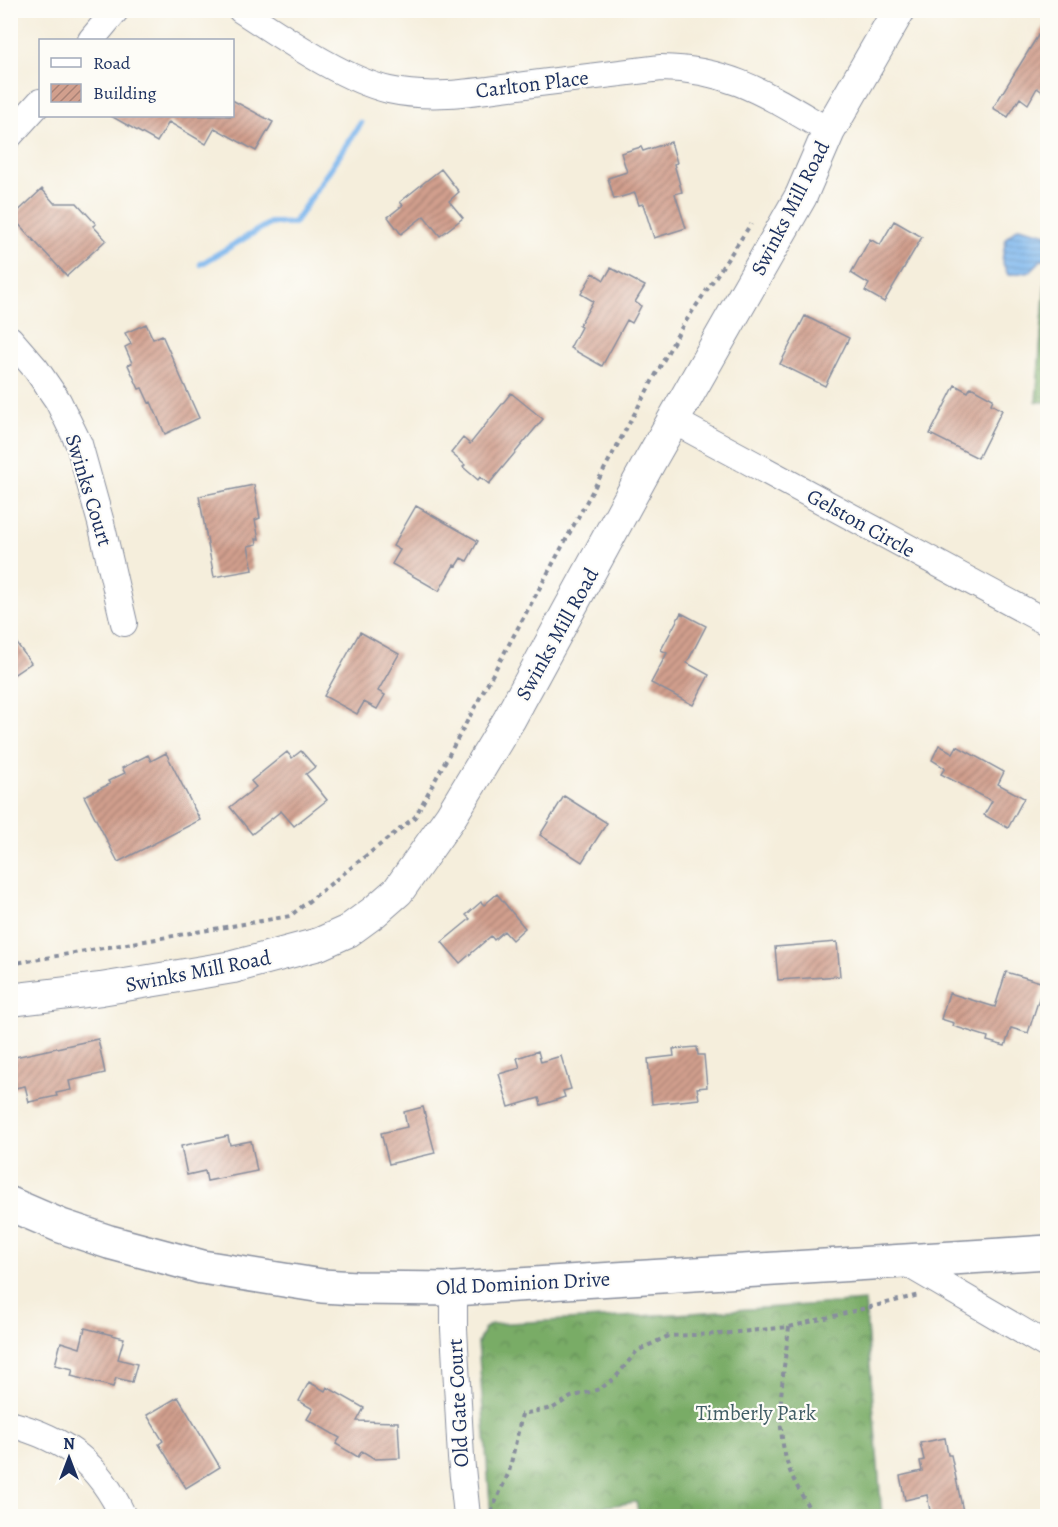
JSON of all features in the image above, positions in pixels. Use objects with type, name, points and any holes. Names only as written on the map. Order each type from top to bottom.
[{"type":"main road","name":"Old Dominion Drive","points":[[10,1204],[61,1226],[109,1242],[202,1267],[345,1288],[454,1289],[1047,1252]]},
{"type":"street","points":[[93,39],[116,10]]},
{"type":"street","name":"Carlton Place","points":[[241,10],[338,70],[388,90],[418,94],[459,94],[661,68],[682,68],[729,78],[758,89],[829,131]]},
{"type":"street","name":"Swinks Mill Road","points":[[10,1000],[101,989],[233,967],[319,944],[348,931],[398,891],[480,768],[509,720],[801,196],[829,131],[898,10]]},
{"type":"street","points":[[10,135],[39,103]]},
{"type":"street","name":"Swinks Court","points":[[10,339],[36,369],[58,401],[79,444],[101,523],[124,623]]},
{"type":"street","name":"Gelston Circle","points":[[674,421],[1047,623]]},
{"type":"street","points":[[901,1260],[1047,1346]]},
{"type":"street","name":"Old Gate Court","points":[[454,1289],[461,1458],[467,1516]]},
{"type":"street","points":[[10,1424],[58,1441],[81,1457],[99,1475],[114,1497],[123,1516]]},
{"type":"path","points":[[10,964],[290,916],[415,817],[680,330],[752,224]]},
{"type":"path","points":[[489,1516],[509,1472],[522,1414],[553,1408],[571,1397],[600,1389],[615,1378],[637,1351],[668,1336],[789,1327],[928,1293]]},
{"type":"path","points":[[789,1327],[782,1394],[781,1433],[787,1463],[813,1516]]},
{"type":"green space","points":[[1047,257],[1047,402],[1036,402]]},
{"type":"green space","name":"Timberly Park","points":[[865,1301],[882,1516],[639,1516],[636,1502],[541,1516],[491,1516],[478,1343],[484,1329],[491,1324]]},
{"type":"water","points":[[1019,227],[1047,234],[1047,260],[1041,260],[1031,271],[1008,275],[1002,261],[1006,238]]},
{"type":"building","points":[[1047,21],[1047,95],[1037,88],[1028,104],[1020,98],[1008,117],[993,108]]},
{"type":"building","points":[[234,101],[273,122],[256,151],[215,128],[206,144],[169,122],[157,142],[113,117],[234,117]]},
{"type":"building","points":[[671,142],[682,192],[675,194],[686,228],[654,238],[643,204],[639,205],[635,193],[614,199],[608,178],[627,172],[621,153],[641,147],[643,151]]},
{"type":"building","points":[[441,169],[459,192],[449,201],[463,218],[440,236],[424,216],[401,234],[388,217],[403,205],[400,202]]},
{"type":"building","points":[[42,189],[54,203],[77,203],[96,224],[93,226],[106,240],[67,276],[12,217]]},
{"type":"building","points":[[894,221],[922,237],[884,302],[865,291],[869,284],[851,273],[870,239],[880,245]]},
{"type":"building","points":[[611,268],[645,286],[635,302],[641,306],[632,323],[627,320],[602,366],[570,348],[593,301],[581,294],[593,273],[604,280]]},
{"type":"building","points":[[805,316],[849,338],[825,386],[780,364]]},
{"type":"building","points":[[146,324],[153,339],[162,335],[199,418],[165,434],[151,402],[149,403],[142,388],[139,389],[128,365],[132,363],[125,347],[131,344],[125,333]]},
{"type":"building","points":[[955,385],[968,392],[971,387],[993,399],[991,404],[1002,410],[978,458],[930,434]]},
{"type":"building","points":[[511,393],[543,419],[489,484],[480,477],[478,480],[451,453],[463,438],[470,444]]},
{"type":"building","points":[[254,485],[260,518],[255,520],[259,539],[256,539],[257,544],[248,546],[253,570],[214,577],[199,496]]},
{"type":"building","points":[[416,506],[478,541],[467,561],[461,558],[456,566],[454,565],[439,591],[392,564],[400,550],[393,546]]},
{"type":"building","points":[[681,613],[706,626],[687,663],[709,675],[693,705],[651,683],[667,653],[661,650]]},
{"type":"building","points":[[360,632],[399,654],[378,691],[385,695],[377,709],[364,702],[357,714],[324,696]]},
{"type":"building","points":[[10,634],[31,663],[10,677]]},
{"type":"building","points":[[939,745],[953,753],[957,746],[1004,772],[998,784],[1024,798],[1008,828],[984,815],[992,801],[941,774],[945,768],[932,760]]},
{"type":"building","points":[[301,751],[315,767],[306,774],[327,800],[294,826],[281,811],[252,834],[230,807],[256,787],[251,781],[287,752],[292,758]]},
{"type":"building","points":[[166,753],[200,820],[118,862],[84,796],[110,784],[108,781],[125,773],[122,768],[148,755],[151,761]]},
{"type":"building","points":[[564,796],[607,823],[582,862],[540,835]]},
{"type":"building","points":[[497,894],[525,928],[512,940],[504,931],[494,940],[491,936],[460,963],[442,942],[470,919],[466,915],[481,902],[484,905]]},
{"type":"building","points":[[837,942],[840,976],[778,980],[775,947]]},
{"type":"building","points":[[1006,972],[1044,983],[1028,1033],[1011,1028],[1005,1046],[987,1041],[988,1037],[953,1026],[954,1023],[941,1019],[949,993],[995,1007]]},
{"type":"building","points":[[98,1039],[105,1073],[69,1081],[71,1090],[56,1093],[57,1096],[29,1102],[25,1086],[10,1089],[10,1058]]},
{"type":"building","points":[[697,1047],[698,1055],[704,1055],[707,1087],[697,1088],[699,1099],[652,1104],[648,1059],[674,1056],[673,1049]]},
{"type":"building","points":[[538,1051],[541,1062],[561,1056],[571,1089],[563,1091],[565,1097],[541,1105],[539,1098],[509,1107],[499,1074],[520,1068],[517,1058]]},
{"type":"building","points":[[423,1107],[435,1153],[389,1164],[381,1133],[407,1127],[404,1112]]},
{"type":"building","points":[[228,1136],[230,1145],[251,1141],[257,1171],[207,1181],[205,1171],[187,1175],[181,1146]]},
{"type":"building","points":[[85,1328],[124,1338],[118,1359],[137,1364],[132,1382],[116,1378],[113,1387],[71,1376],[73,1369],[55,1365],[61,1342],[80,1348]]},
{"type":"building","points":[[309,1382],[325,1391],[327,1387],[364,1408],[357,1421],[398,1422],[400,1458],[375,1459],[362,1451],[358,1457],[336,1444],[340,1438],[307,1419],[313,1409],[299,1401]]},
{"type":"building","points":[[178,1397],[220,1467],[186,1488],[159,1444],[163,1441],[147,1415]]},
{"type":"building","points":[[945,1438],[948,1455],[951,1455],[964,1516],[931,1516],[927,1495],[905,1500],[900,1476],[922,1471],[920,1461],[924,1460],[920,1443]]},
{"type":"waterway","points":[[201,264],[270,223],[294,223],[361,123]]}]
